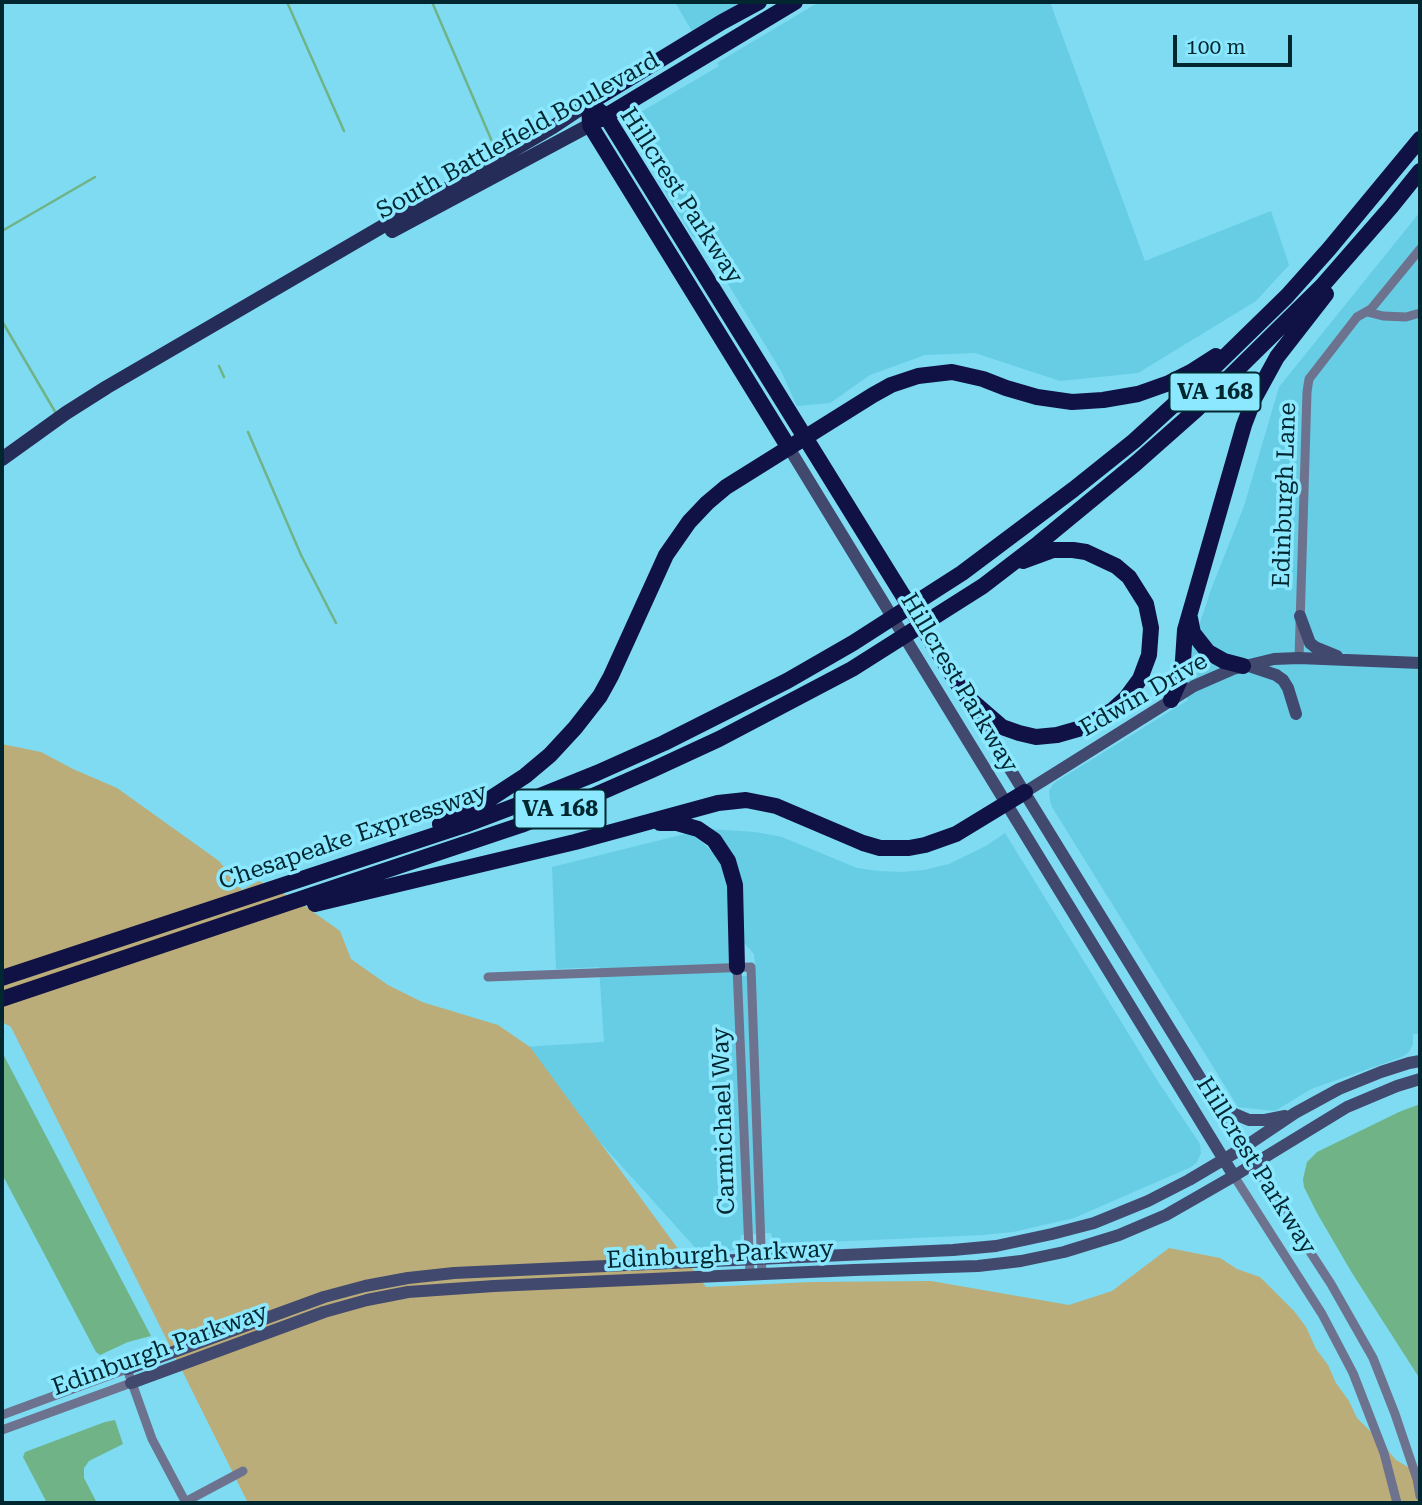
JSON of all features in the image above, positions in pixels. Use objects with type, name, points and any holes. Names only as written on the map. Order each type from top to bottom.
[{"type":"highway","name":"South Battlefield Boulevard","points":[[589,103],[759,2]]},
{"type":"highway","name":"South Battlefield Boulevard","points":[[590,125],[795,2]]},
{"type":"highway","name":"Hillcrest Parkway","points":[[589,103],[606,116],[964,694]]},
{"type":"highway","name":"Hillcrest Parkway","points":[[589,103],[590,125],[789,448]]},
{"type":"highway","name":"Chesapeake Expressway","points":[[2,978],[465,825],[664,743],[787,681],[939,588],[1011,537],[1134,441],[1287,296],[1420,139]]},
{"type":"highway","name":"Chesapeake Expressway","points":[[2,999],[487,837],[579,802],[719,738],[841,675],[983,586],[1135,464],[1196,410],[1322,286],[1420,171]]},
{"type":"highway","points":[[1171,700],[1182,675],[1185,630],[1244,425],[1254,399],[1277,357],[1362,252],[1391,207]]},
{"type":"highway","points":[[306,877],[442,823],[482,804],[537,766],[575,728],[600,696],[621,659],[666,555],[689,522],[726,487],[891,385],[930,374],[961,373],[1016,392],[1061,401],[1103,400],[1138,394],[1169,383],[1213,359],[1287,296]]},
{"type":"highway","points":[[964,694],[1002,727],[1036,737],[1057,735],[1078,729],[1113,710],[1126,698],[1139,679],[1149,655],[1151,628],[1146,604],[1129,577],[1099,557],[1086,552],[1053,550],[1020,562],[983,586]]},
{"type":"highway","points":[[1190,614],[1193,633],[1208,652],[1224,662],[1245,666]]},
{"type":"highway","points":[[211,930],[575,842],[718,803],[746,800],[776,806],[863,843],[894,849],[925,845],[956,834],[1025,792]]},
{"type":"highway","points":[[643,823],[677,823],[698,829],[714,840],[728,861],[735,885],[744,967]]},
{"type":"main road","name":"South Battlefield Boulevard","points":[[2,459],[107,387],[553,127],[589,103]]},
{"type":"main road","name":"South Battlefield Boulevard","points":[[257,301],[590,125]]},
{"type":"street","name":"Edinburgh Lane","points":[[1299,658],[1308,385],[1352,323],[1375,305],[1420,249]]},
{"type":"street","points":[[1367,312],[1406,317],[1420,313]]},
{"type":"street","name":"Hillcrest Parkway","points":[[789,448],[1234,1176],[1322,1314],[1353,1373],[1384,1453],[1397,1503]]},
{"type":"street","points":[[1300,616],[1310,643],[1344,659]]},
{"type":"street","name":"Edwin Drive","points":[[1025,792],[1171,700],[1206,680],[1245,666],[1274,659],[1299,658],[1420,663]]},
{"type":"street","points":[[1245,666],[1276,675],[1283,680],[1296,714]]},
{"type":"street","name":"Hillcrest Parkway","points":[[964,694],[1243,1148],[1331,1284],[1373,1358],[1395,1414],[1420,1496]]},
{"type":"street","points":[[488,977],[744,967]]},
{"type":"street","name":"Carmichael Way","points":[[744,967],[756,1274]]},
{"type":"street","name":"Carmichael Way","points":[[744,967],[755,1259]]},
{"type":"street","points":[[1396,1086],[1409,1076],[1420,1061]]},
{"type":"street","name":"Edinburgh Parkway","points":[[2,1415],[324,1297],[394,1280],[454,1273],[967,1249],[1073,1229],[1121,1213],[1174,1189],[1295,1113],[1339,1089],[1381,1072],[1420,1061]]},
{"type":"street","name":"Edinburgh Parkway","points":[[2,1430],[324,1312],[381,1297],[422,1290],[978,1266],[1035,1258],[1092,1244],[1177,1209],[1340,1111],[1396,1086],[1420,1079]]},
{"type":"street","points":[[1204,1083],[1221,1105],[1249,1120],[1265,1121],[1295,1113]]},
{"type":"street","points":[[127,1369],[152,1439],[186,1503],[243,1471]]},
{"type":"shaded area","points":[[675,2],[746,2],[693,33]]},
{"type":"shaded area","points":[[819,2],[1050,2],[1145,261],[1271,211],[1289,265],[1256,301],[1138,373],[1060,381],[975,353],[925,355],[870,375],[830,403],[797,406],[781,371],[725,279],[700,239],[693,237],[631,136],[634,116]]},
{"type":"shaded area","points":[[1420,212],[1420,1034],[1413,1034],[1413,1044],[1409,1052],[1402,1057],[1311,1089],[1275,1111],[1238,1107],[1052,807],[1049,791],[1054,783],[1188,700],[1176,683],[1188,659],[1212,587],[1244,506],[1279,387]]},
{"type":"shaded area","points":[[2,744],[41,752],[117,788],[219,861],[242,890],[259,881],[298,901],[340,931],[351,959],[388,985],[422,1002],[498,1025],[530,1047],[706,1287],[811,1282],[931,1281],[1069,1305],[1112,1291],[1169,1248],[1220,1258],[1237,1269],[1260,1277],[1294,1311],[1306,1327],[1357,1418],[1396,1460],[1420,1474],[1420,1503],[248,1503],[11,1027],[2,1022]]},
{"type":"shaded area","points":[[708,829],[782,837],[857,868],[901,872],[949,864],[986,846],[1005,833],[1157,1080],[1200,1144],[1201,1153],[1197,1162],[1074,1218],[1013,1232],[783,1244],[778,1243],[771,1233],[741,1235],[737,1249],[700,1253],[545,1081],[523,1047],[604,1042],[599,967],[556,969],[552,867],[689,833],[716,855],[727,877],[734,976],[756,976],[754,954],[744,943],[742,889]]},
{"type":"shaded area","points":[[2,1052],[151,1336],[128,1342],[100,1355],[96,1352],[2,1174]]},
{"type":"shaded area","points":[[1420,1104],[1420,1379],[1352,1273],[1317,1213],[1304,1187],[1303,1179],[1307,1162],[1317,1152]]},
{"type":"shaded area","points":[[115,1420],[123,1444],[89,1461],[84,1468],[84,1478],[97,1503],[47,1503],[23,1457],[25,1452]]},
{"type":"waterway","points":[[287,2],[344,131]]},
{"type":"waterway","points":[[432,2],[497,153]]},
{"type":"waterway","points":[[2,231],[95,177]]},
{"type":"waterway","points":[[2,321],[57,415]]},
{"type":"waterway","points":[[219,366],[224,377]]},
{"type":"waterway","points":[[248,432],[301,555],[336,623]]}]
